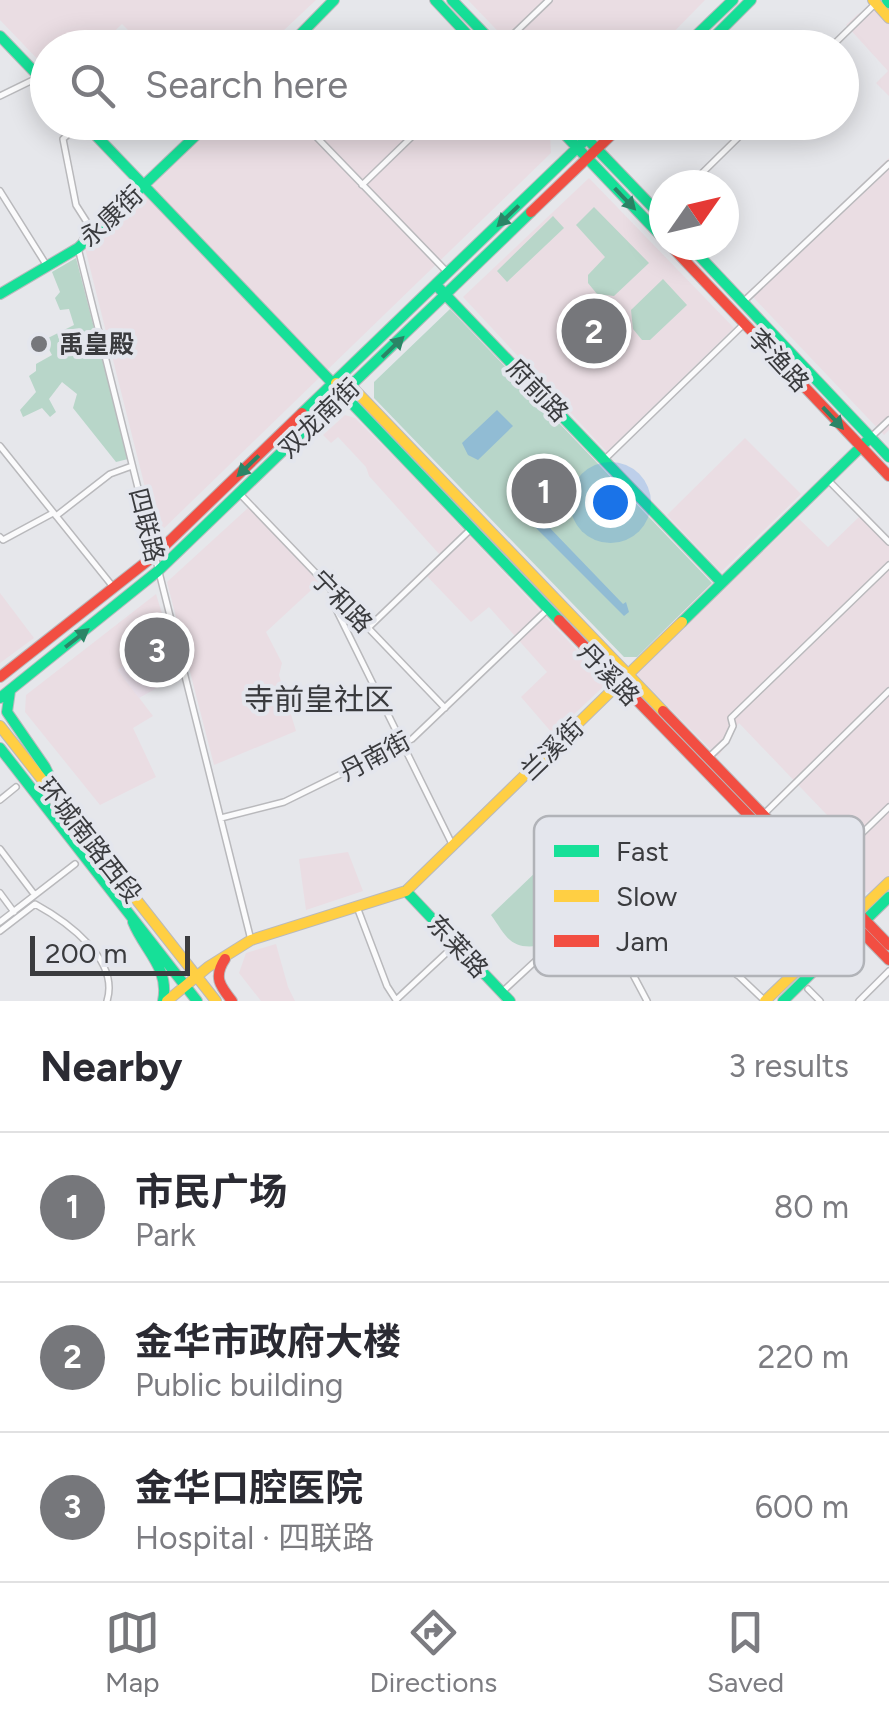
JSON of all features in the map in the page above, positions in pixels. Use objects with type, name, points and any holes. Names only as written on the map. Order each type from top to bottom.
[{"type":"main road","points":[[305,30],[334,0]]},
{"type":"main road","points":[[435,0],[463,30]]},
{"type":"main road","points":[[452,0],[481,30]]},
{"type":"main road","points":[[701,30],[732,0]]},
{"type":"main road","points":[[721,30],[751,0]]},
{"type":"main road","points":[[884,2],[889,18]]},
{"type":"main road","points":[[0,36],[30,68]]},
{"type":"main road","points":[[99,140],[335,383],[349,390]]},
{"type":"main road","name":"永康街","points":[[0,294],[78,248],[191,140]]},
{"type":"main road","points":[[570,140],[649,223]]},
{"type":"main road","name":"双龙南街","points":[[0,677],[155,555],[586,140]]},
{"type":"main road","points":[[588,140],[649,200]]},
{"type":"main road","name":"双龙南街","points":[[0,698],[158,571],[607,140]]},
{"type":"main road","name":"李渔路","points":[[684,260],[889,476]]},
{"type":"main road","name":"李渔路","points":[[703,260],[889,457]]},
{"type":"main road","name":"府前路","points":[[436,285],[722,583]]},
{"type":"main road","name":"丹溪路","points":[[349,390],[547,610],[707,758],[756,816]]},
{"type":"main road","name":"丹溪路","points":[[349,390],[756,816]]},
{"type":"main road","name":"兰溪街","points":[[165,1001],[251,940],[406,892],[870,438]]},
{"type":"main road","points":[[11,689],[7,712],[45,767],[64,808]]},
{"type":"main road","name":"环城南路西段","points":[[0,726],[216,1001]]},
{"type":"main road","name":"环城南路西段","points":[[0,748],[197,1001]]},
{"type":"main road","points":[[864,913],[889,882]]},
{"type":"main road","name":"东莱路","points":[[406,892],[506,997]]},
{"type":"main road","points":[[864,916],[889,897]]},
{"type":"main road","points":[[131,916],[137,936],[166,974],[165,1001]]},
{"type":"main road","name":"丹溪路","points":[[864,925],[889,945]]},
{"type":"main road","name":"丹溪路","points":[[864,928],[889,960]]},
{"type":"main road","points":[[228,954],[218,970],[218,984],[232,1001]]},
{"type":"main road","points":[[765,1001],[794,976]]},
{"type":"main road","points":[[783,1001],[806,976]]},
{"type":"street","points":[[518,30],[549,0]]},
{"type":"street","points":[[851,30],[884,2]]},
{"type":"street","points":[[0,96],[30,86]]},
{"type":"street","name":"四联路","points":[[63,140],[76,205],[90,226],[78,248],[251,940]]},
{"type":"street","points":[[319,140],[448,272]]},
{"type":"street","points":[[362,185],[409,140]]},
{"type":"street","points":[[705,170],[736,140]]},
{"type":"street","points":[[743,302],[889,164]]},
{"type":"street","points":[[0,190],[47,266]]},
{"type":"street","points":[[604,460],[745,324]]},
{"type":"street","name":"兰溪街","points":[[870,438],[889,420]]},
{"type":"street","points":[[0,446],[115,589]]},
{"type":"street","points":[[0,537],[2,540],[55,514],[110,474],[132,466]]},
{"type":"street","points":[[827,479],[889,542]]},
{"type":"street","name":"宁和路","points":[[240,494],[445,708]]},
{"type":"street","points":[[368,628],[472,528]]},
{"type":"street","points":[[707,758],[726,742],[733,726],[731,718],[889,565]]},
{"type":"street","points":[[332,590],[331,598],[453,846]]},
{"type":"street","name":"丹南街","points":[[221,818],[284,802],[404,743],[547,610]]},
{"type":"street","points":[[762,816],[889,691]]},
{"type":"street","points":[[0,800],[16,788]]},
{"type":"street","points":[[864,831],[889,807]]},
{"type":"street","points":[[0,848],[35,895]]},
{"type":"street","points":[[0,922],[75,864]]},
{"type":"street","points":[[0,893],[14,912]]},
{"type":"street","points":[[0,932],[34,904],[56,916],[81,936],[97,956],[106,973],[107,1001]]},
{"type":"street","points":[[357,907],[394,1000],[456,944]]},
{"type":"street","points":[[506,997],[534,968]]},
{"type":"street","points":[[863,1000],[889,971]]},
{"type":"street","points":[[634,976],[647,1001]]},
{"type":"street","points":[[739,976],[765,1001]]},
{"type":"street","points":[[808,989],[820,1001]]},
{"type":"shaded area","points":[[0,0],[316,0],[284,30],[128,30],[122,24],[116,30],[30,30],[30,51],[0,20]]},
{"type":"shaded area","points":[[468,0],[705,0],[676,30],[497,30]]},
{"type":"shaded area","points":[[889,0],[889,96],[876,83],[888,71],[859,39],[859,30],[851,30],[846,25],[858,14]]},
{"type":"shaded area","points":[[199,140],[550,140],[551,153],[157,535],[85,248]]},
{"type":"shaded area","points":[[889,158],[889,430],[884,435],[753,297],[817,227]]},
{"type":"shaded area","points":[[589,178],[649,240],[649,260],[668,260],[734,328],[607,452],[463,297]]},
{"type":"shaded area","points":[[345,415],[355,418],[404,467],[604,679],[602,688],[553,734],[521,697],[547,672],[489,607],[471,622],[423,572],[440,555],[338,437],[331,443],[323,435]]},
{"type":"shaded area","points":[[745,438],[801,494],[721,572],[667,515]]},
{"type":"shaded area","points":[[249,507],[321,581],[266,632],[282,663],[279,675],[296,731],[214,765],[167,582]]},
{"type":"shaded area","points":[[860,516],[889,546],[889,875],[870,892],[864,892],[864,816],[828,816],[739,723],[718,757],[635,673],[798,518],[828,547]]},
{"type":"shaded area","points":[[0,593],[34,638],[0,663]]},
{"type":"shaded area","points":[[156,594],[167,630],[118,670],[153,716],[133,728],[156,777],[100,805],[25,712],[26,695]]},
{"type":"shaded area","points":[[167,630],[180,675],[139,698],[118,670]]},
{"type":"shaded area","points":[[348,852],[363,891],[306,910],[299,859]]},
{"type":"shaded area","points":[[276,944],[295,1001],[261,1001],[239,973],[246,953]]},
{"type":"green space","points":[[594,207],[649,263],[614,296],[597,294],[588,283],[588,275],[605,257],[576,225]]},
{"type":"green space","points":[[553,216],[564,228],[507,282],[497,271]]},
{"type":"green space","points":[[76,258],[128,459],[116,462],[73,408],[77,394],[62,382],[49,399],[56,412],[50,417],[42,408],[23,417],[20,410],[36,392],[29,376],[36,371],[36,364],[52,355],[44,340],[74,325],[69,309],[60,310],[55,298],[60,292],[52,272]]},
{"type":"green space","points":[[663,279],[687,305],[650,340],[642,340],[633,329],[631,310]]},
{"type":"green space","points":[[450,309],[712,583],[637,657],[624,657],[374,398],[374,382]]},
{"type":"green space","points":[[534,874],[534,946],[514,943],[491,915]]},
{"type":"water","points":[[497,410],[513,426],[478,460],[468,455],[462,443]]},
{"type":"water","points":[[521,498],[623,604],[626,602],[629,612],[624,616],[513,505]]},
{"type":"traffic: fast","points":[[305,30],[334,0]]},
{"type":"traffic: fast","points":[[435,0],[463,30]]},
{"type":"traffic: fast","points":[[452,0],[481,30]]},
{"type":"traffic: fast","points":[[702,30],[733,0]]},
{"type":"traffic: fast","points":[[721,30],[751,0]]},
{"type":"traffic: fast","points":[[0,36],[30,67]]},
{"type":"traffic: fast","points":[[100,140],[559,620]]},
{"type":"traffic: fast","points":[[0,294],[78,248],[191,140]]},
{"type":"traffic: fast","points":[[570,140],[649,223]]},
{"type":"traffic: fast","points":[[302,413],[585,140]]},
{"type":"traffic: fast","points":[[588,140],[649,203]]},
{"type":"traffic: fast","points":[[0,698],[158,571],[531,212]]},
{"type":"traffic: fast","points":[[703,260],[889,457]]},
{"type":"traffic: fast","points":[[436,285],[722,583]]},
{"type":"traffic: fast","points":[[682,622],[870,438]]},
{"type":"traffic: fast","points":[[10,691],[7,712],[45,767],[60,798]]},
{"type":"traffic: fast","points":[[0,748],[197,1001]]},
{"type":"traffic: fast","points":[[406,891],[510,1001]]},
{"type":"traffic: fast","points":[[864,922],[889,897]]},
{"type":"traffic: fast","points":[[133,922],[163,979],[163,1001]]},
{"type":"traffic: fast","points":[[783,1001],[808,976]]},
{"type":"traffic: slow","points":[[873,0],[889,18]]},
{"type":"traffic: slow","points":[[336,383],[352,387],[663,711]]},
{"type":"traffic: slow","points":[[167,1001],[208,967],[251,940],[406,891],[682,622]]},
{"type":"traffic: slow","points":[[0,726],[216,1001]]},
{"type":"traffic: slow","points":[[864,906],[889,882]]},
{"type":"traffic: slow","points":[[765,1001],[791,976]]},
{"type":"traffic: jam","points":[[531,212],[606,140]]},
{"type":"traffic: jam","points":[[684,260],[889,476]]},
{"type":"traffic: jam","points":[[0,677],[155,555],[302,413]]},
{"type":"traffic: jam","points":[[559,620],[749,816]]},
{"type":"traffic: jam","points":[[663,711],[764,816]]},
{"type":"traffic: jam","points":[[864,919],[889,945]]},
{"type":"traffic: jam","points":[[864,934],[889,960]]},
{"type":"traffic: jam","points":[[225,959],[219,971],[220,981],[232,1001]]},
{"type":"place","name":"金华市政府大楼","points":[[594,331]]},
{"type":"place","name":"禹皇殿","points":[[39,344]]},
{"type":"place","name":"市民广场","points":[[544,491]]},
{"type":"place","name":"金华口腔医院","points":[[157,650]]},
{"type":"district","name":"寺前皇社区","points":[[319,700]]}]
